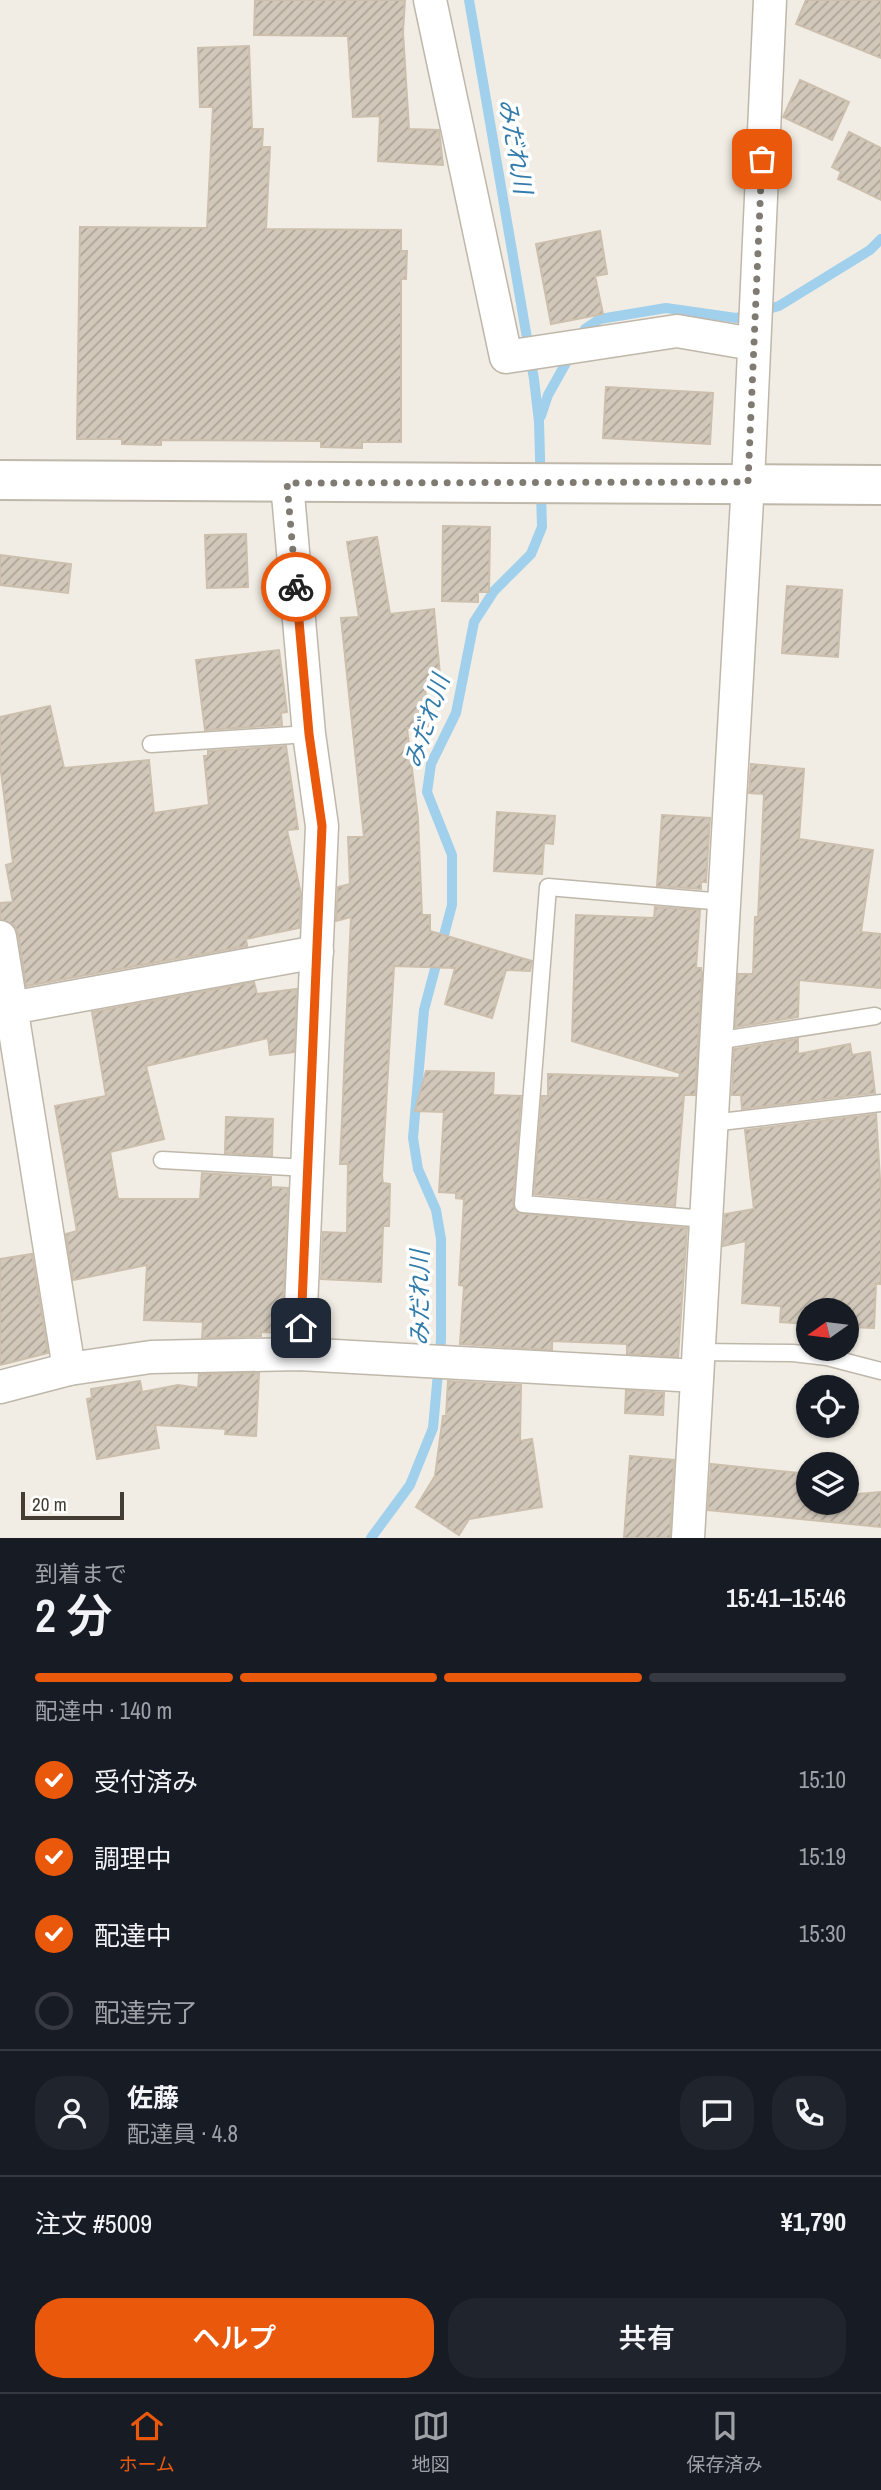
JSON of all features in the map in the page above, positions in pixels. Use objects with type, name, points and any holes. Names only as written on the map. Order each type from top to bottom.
[{"type":"street","points":[[430,0],[506,357],[677,331],[753,344]]},
{"type":"street","points":[[688,1538],[748,482],[770,0]]},
{"type":"street","points":[[0,480],[287,483],[748,482],[881,485]]},
{"type":"street","points":[[287,483],[309,734],[322,826],[299,1354]]},
{"type":"street","points":[[0,937],[69,1368]]},
{"type":"street","points":[[11,1008],[317,951]]},
{"type":"street","points":[[0,1387],[69,1368],[151,1357],[299,1354],[698,1364]]},
{"type":"lane","points":[[151,744],[309,734]]},
{"type":"lane","points":[[706,1219],[523,1204],[548,887],[724,902]]},
{"type":"lane","points":[[716,1041],[875,1017]]},
{"type":"lane","points":[[712,1123],[881,1103]]},
{"type":"lane","points":[[162,1160],[307,1168]]},
{"type":"lane","points":[[698,1364],[793,1353],[827,1357],[881,1371]]},
{"type":"building","points":[[255,0],[405,0],[403,32],[409,129],[439,130],[443,165],[378,161],[380,116],[353,117],[348,36],[254,35]]},
{"type":"building","points":[[806,0],[881,0],[881,58],[796,24]]},
{"type":"building","points":[[249,46],[252,129],[263,129],[262,147],[270,147],[266,229],[401,230],[401,251],[407,251],[406,279],[401,279],[401,442],[362,442],[362,448],[321,447],[321,441],[161,440],[161,445],[122,444],[122,439],[77,439],[80,227],[207,228],[213,107],[200,107],[198,48]]},
{"type":"building","points":[[800,80],[849,102],[832,140],[783,117]]},
{"type":"building","points":[[849,132],[881,148],[881,200],[838,179],[841,172],[832,167]]},
{"type":"building","points":[[600,231],[607,274],[595,276],[603,314],[551,324],[536,244]]},
{"type":"building","points":[[606,387],[713,393],[710,444],[603,438]]},
{"type":"building","points":[[443,526],[490,527],[489,592],[478,592],[478,602],[442,601]]},
{"type":"building","points":[[246,534],[248,587],[207,588],[205,535]]},
{"type":"building","points":[[377,537],[390,614],[434,609],[441,686],[425,688],[429,726],[407,728],[418,818],[422,915],[430,915],[430,931],[532,961],[530,971],[506,970],[492,1018],[445,1004],[455,968],[394,966],[382,1176],[383,1183],[390,1184],[389,1226],[383,1226],[381,1282],[321,1279],[323,1232],[347,1233],[348,1164],[340,1164],[351,917],[336,921],[338,887],[350,884],[348,837],[364,837],[341,618],[359,617],[347,542]]},
{"type":"building","points":[[0,555],[71,564],[68,593],[0,585]]},
{"type":"building","points":[[787,586],[842,590],[838,657],[782,653]]},
{"type":"building","points":[[279,650],[287,712],[281,713],[282,725],[205,730],[196,660]]},
{"type":"building","points":[[50,706],[64,768],[149,760],[154,813],[209,805],[204,756],[208,756],[208,751],[286,746],[298,829],[287,830],[301,894],[299,928],[246,939],[247,946],[26,986],[18,933],[14,925],[0,919],[0,903],[13,902],[6,865],[13,863],[0,765],[0,717]]},
{"type":"building","points":[[751,764],[804,769],[799,839],[873,850],[861,932],[881,934],[881,988],[799,980],[798,1017],[735,1027],[738,974],[753,974],[755,917],[758,917],[764,794],[749,793]]},
{"type":"building","points":[[497,812],[555,816],[553,844],[544,843],[542,874],[494,871]]},
{"type":"building","points":[[662,815],[710,818],[706,882],[701,882],[701,889],[657,886]]},
{"type":"building","points":[[655,907],[700,910],[696,968],[701,968],[702,974],[695,1095],[684,1095],[675,1206],[534,1194],[542,1096],[548,1096],[548,1074],[679,1078],[680,1073],[572,1041],[576,915],[654,918]]},
{"type":"building","points":[[254,982],[257,994],[297,989],[294,1052],[270,1055],[268,1038],[146,1066],[164,1139],[110,1152],[118,1199],[200,1199],[202,1173],[271,1177],[271,1187],[288,1188],[282,1333],[261,1332],[261,1336],[202,1338],[203,1322],[144,1320],[147,1265],[73,1280],[66,1234],[77,1231],[55,1106],[106,1096],[92,1012]]},
{"type":"building","points":[[798,1039],[798,1054],[850,1044],[852,1055],[870,1052],[875,1093],[742,1109],[741,1095],[732,1095],[734,1049]]},
{"type":"building","points":[[426,1071],[494,1073],[493,1095],[521,1096],[513,1203],[518,1213],[687,1228],[678,1357],[627,1354],[627,1344],[552,1341],[552,1350],[460,1344],[464,1286],[459,1285],[464,1199],[456,1198],[456,1193],[439,1192],[444,1112],[415,1111]]},
{"type":"building","points":[[876,1114],[881,1195],[881,1284],[876,1284],[874,1328],[859,1327],[859,1298],[796,1298],[796,1323],[780,1322],[781,1306],[742,1303],[746,1241],[723,1246],[725,1214],[754,1209],[745,1130]]},
{"type":"building","points":[[226,1117],[273,1119],[272,1156],[225,1153]]},
{"type":"building","points":[[32,1254],[48,1353],[0,1365],[0,1259]]},
{"type":"building","points":[[259,1373],[256,1436],[225,1434],[226,1429],[155,1425],[159,1448],[97,1459],[87,1399],[92,1398],[91,1389],[140,1381],[142,1392],[178,1385],[198,1388],[199,1374]]},
{"type":"building","points":[[448,1381],[521,1385],[520,1441],[532,1439],[542,1507],[469,1519],[459,1535],[416,1507],[435,1476],[443,1416],[446,1416]]},
{"type":"building","points":[[626,1390],[664,1393],[663,1415],[625,1413]]},
{"type":"building","points":[[630,1456],[674,1460],[670,1538],[624,1538]]},
{"type":"building","points":[[711,1464],[796,1473],[796,1515],[859,1515],[859,1494],[881,1492],[881,1527],[708,1510]]},
{"type":"waterway","name":"みだれ川","points":[[371,1538],[410,1485],[433,1428],[441,1340],[441,1239],[436,1210],[418,1169],[413,1138],[424,1010],[452,905],[452,855],[427,792],[431,764],[456,713],[474,622],[494,591],[531,554],[542,527],[539,422],[534,379],[469,0]]},
{"type":"waterway","points":[[541,416],[548,395],[585,329],[600,319],[666,308],[736,318],[779,306],[870,250],[881,239]]},
{"type":"way so far","points":[[296,587],[287,483],[748,482],[762,159]]},
{"type":"route","points":[[296,587],[309,734],[322,826],[301,1328]]}]
